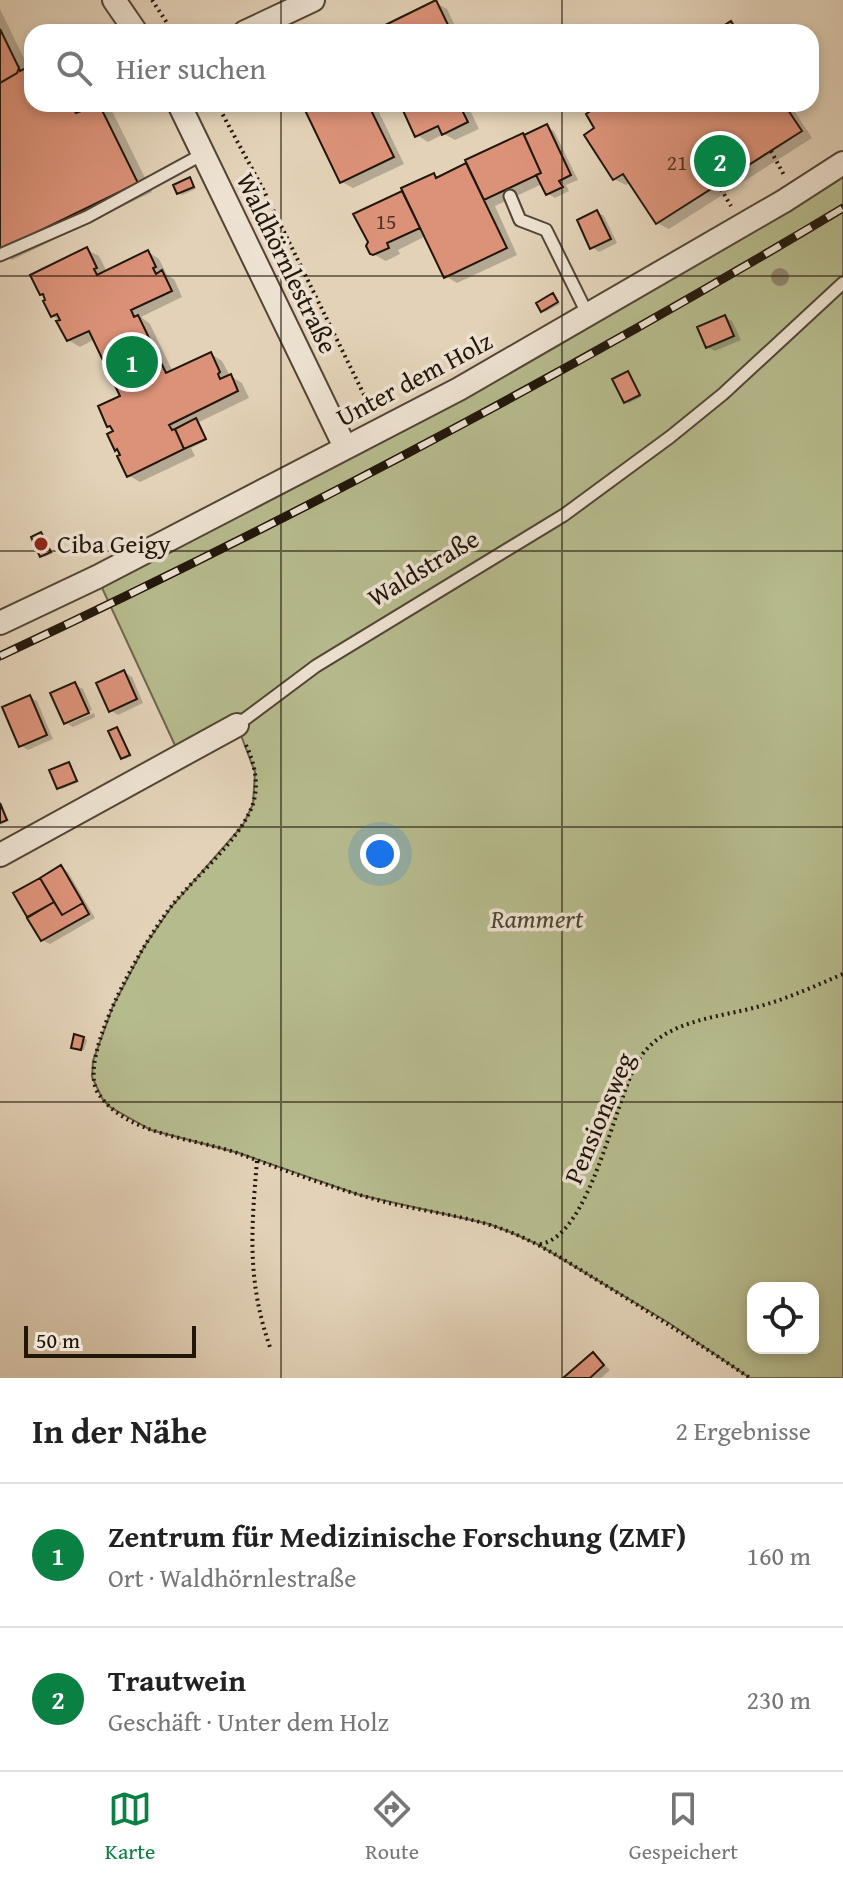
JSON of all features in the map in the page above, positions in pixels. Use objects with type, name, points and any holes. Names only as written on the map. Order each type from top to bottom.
[{"type":"street","points":[[114,0],[130,24]]},
{"type":"street","points":[[262,24],[313,0]]},
{"type":"street","name":"Waldhörnlestraße","points":[[183,112],[345,447]]},
{"type":"street","name":"Unter dem Holz","points":[[0,623],[97,577],[459,389],[784,201],[843,163]]},
{"type":"street","name":"Waldstraße","points":[[0,855],[237,725]]},
{"type":"lane","points":[[0,255],[87,217],[203,154]]},
{"type":"lane","points":[[510,196],[520,220],[546,230],[588,315]]},
{"type":"lane","name":"Waldstraße","points":[[237,725],[316,666],[414,604],[527,539],[588,498],[723,394],[843,283]]},
{"type":"path","points":[[152,0],[168,24]]},
{"type":"path","points":[[221,112],[263,189],[381,429]]},
{"type":"path","points":[[237,725],[255,772],[253,804],[243,825],[172,906],[144,947],[113,1006],[93,1061],[95,1088],[110,1107],[151,1130],[208,1144],[375,1199],[489,1224],[537,1244],[669,1323],[750,1378]]},
{"type":"path","name":"Pensionsweg","points":[[537,1244],[553,1241],[569,1227],[582,1204],[632,1072],[649,1046],[671,1031],[702,1020],[759,1007],[843,974]]},
{"type":"path","points":[[257,1161],[252,1274],[262,1325],[271,1350]]},
{"type":"green space","name":"Rammert","points":[[843,163],[843,1378],[750,1378],[669,1323],[537,1244],[510,1232],[489,1224],[360,1195],[239,1153],[151,1130],[103,1100],[92,1077],[93,1061],[113,1006],[144,947],[172,906],[243,825],[253,804],[255,772],[237,725],[180,756],[97,577],[345,447]]},
{"type":"building","points":[[436,0],[448,24],[387,24]]},
{"type":"building","points":[[0,29],[19,68],[17,73],[0,83]]},
{"type":"building","points":[[19,68],[20,71],[24,69],[24,112],[103,112],[138,183],[0,250],[0,83],[17,73]]},
{"type":"building","points":[[306,112],[372,112],[394,157],[340,183]]},
{"type":"building","points":[[404,112],[463,112],[468,122],[442,135],[438,126],[415,137]]},
{"type":"building","points":[[789,112],[802,131],[656,224],[623,174],[613,180],[584,135],[594,128],[586,114]]},
{"type":"building","points":[[547,124],[571,175],[559,181],[563,187],[546,195],[536,175],[541,173],[524,135]]},
{"type":"building","points":[[523,133],[541,173],[484,200],[465,160]]},
{"type":"building","points":[[466,163],[507,248],[444,278],[401,188],[434,173],[436,178]]},
{"type":"building","points":[[190,177],[194,187],[177,194],[173,185]]},
{"type":"building","points":[[402,191],[420,228],[387,243],[389,248],[370,254],[366,246],[368,242],[353,214]]},
{"type":"building","points":[[597,210],[611,239],[590,249],[577,220]]},
{"type":"building","points":[[87,247],[97,275],[148,250],[156,274],[162,270],[172,291],[131,310],[134,317],[138,315],[166,373],[211,352],[220,379],[231,374],[238,391],[169,425],[172,430],[175,429],[184,449],[127,477],[117,456],[120,455],[107,434],[113,431],[110,426],[107,427],[98,406],[120,396],[89,331],[67,341],[56,321],[60,320],[57,314],[51,317],[43,294],[40,295],[30,275]]},
{"type":"building","points":[[553,293],[558,302],[541,312],[536,303]]},
{"type":"building","points":[[725,315],[734,336],[706,348],[697,327]]},
{"type":"building","points":[[628,371],[640,395],[624,403],[612,379]]},
{"type":"building","points":[[196,418],[206,439],[184,449],[175,429]]},
{"type":"building","name":"Ciba Geigy","points":[[41,532],[51,552],[40,557],[31,537]]},
{"type":"building","points":[[124,670],[137,699],[109,712],[96,683]]},
{"type":"building","points":[[75,682],[89,713],[64,724],[50,693]]},
{"type":"building","points":[[30,695],[47,735],[19,747],[2,707]]},
{"type":"building","points":[[117,727],[130,755],[121,759],[108,731]]},
{"type":"building","points":[[69,762],[77,781],[57,789],[49,770]]},
{"type":"building","points":[[0,803],[7,820],[0,823]]},
{"type":"building","points":[[61,865],[83,903],[62,915],[40,878]]},
{"type":"building","points":[[40,878],[54,902],[27,917],[13,893]]},
{"type":"building","points":[[54,902],[62,915],[83,903],[89,914],[41,941],[27,918]]},
{"type":"building","points":[[74,1034],[84,1037],[81,1050],[71,1048]]},
{"type":"building","points":[[593,1352],[604,1365],[590,1378],[563,1378]]},
{"type":"railway","points":[[0,656],[215,552],[427,443],[637,328],[843,208]]},
{"type":"place","name":"Trautwein","points":[[720,161]]},
{"type":"place","name":"Zentrum für Medizinische Forschung (ZMF)","points":[[132,362]]},
{"type":"place","name":"Ciba Geigy","points":[[41,544]]}]
